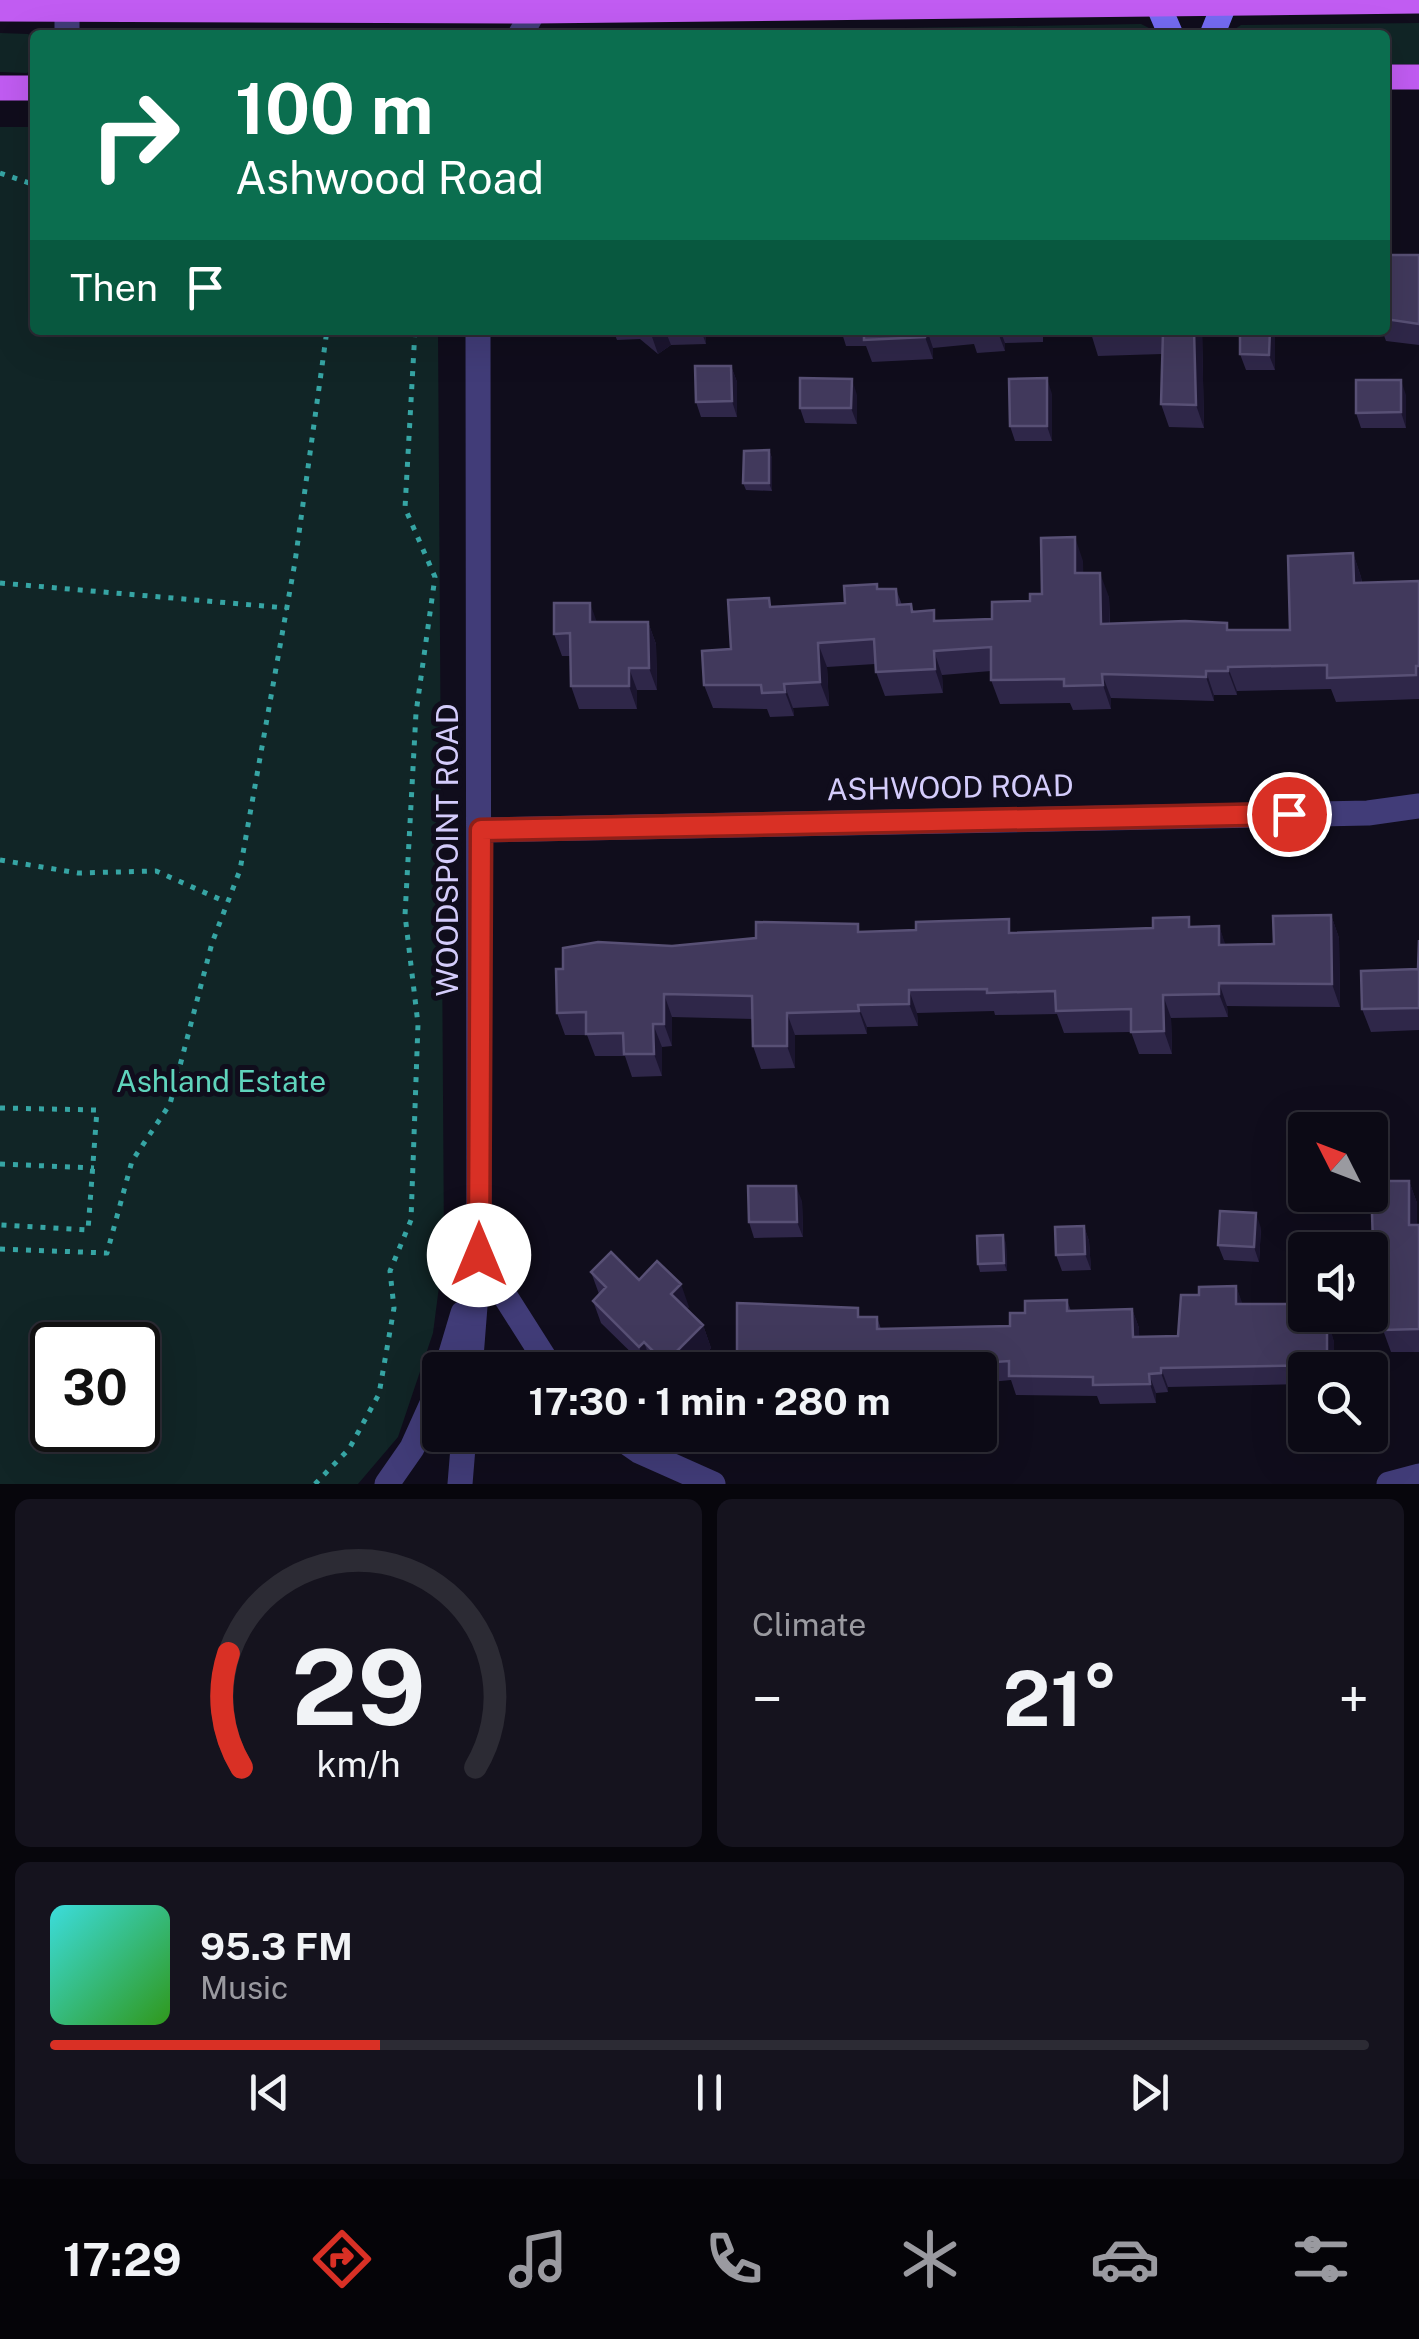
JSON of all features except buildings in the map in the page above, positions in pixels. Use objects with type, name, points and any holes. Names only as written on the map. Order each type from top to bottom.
[{"type":"main road","points":[[0,9],[67,15],[534,6],[1419,1]]},
{"type":"main road","points":[[1390,77],[1419,77]]},
{"type":"main road","points":[[0,88],[30,88]]},
{"type":"street","points":[[1156,2],[1170,30]]},
{"type":"street","points":[[1214,30],[1226,2]]},
{"type":"street","points":[[522,30],[534,6]]},
{"type":"street","name":"WOODSPOINT ROAD","points":[[471,1352],[479,1255],[478,335]]},
{"type":"street","name":"ASHWOOD ROAD","points":[[481,830],[1368,813],[1419,806]]},
{"type":"street","points":[[451,1352],[479,1255]]},
{"type":"street","points":[[479,1255],[541,1352]]},
{"type":"street","points":[[387,1484],[422,1426]]},
{"type":"street","points":[[460,1484],[463,1452]]},
{"type":"street","points":[[641,1452],[714,1484]]},
{"type":"street","points":[[1389,1484],[1419,1476]]},
{"type":"path","points":[[0,173],[30,184]]},
{"type":"path","points":[[0,1248],[107,1253],[132,1160],[170,1104],[226,902],[240,870],[287,608],[326,335]]},
{"type":"path","points":[[314,1484],[349,1448],[379,1394],[394,1308],[390,1271],[412,1220],[418,1024],[405,915],[416,713],[435,577],[405,508],[415,335]]},
{"type":"path","points":[[0,583],[287,608]]},
{"type":"path","points":[[0,860],[78,873],[156,872],[226,902]]},
{"type":"path","points":[[0,1108],[97,1110],[88,1230],[0,1225]]},
{"type":"path","points":[[0,1164],[94,1168]]},
{"type":"green space","points":[[1419,23],[1419,64],[1390,64],[1390,30],[1234,30],[1241,25]]},
{"type":"green space","points":[[1141,24],[1153,30],[789,30]]},
{"type":"green space","points":[[0,33],[30,35],[30,70],[27,73],[0,72]]},
{"type":"green space","name":"Ashland Estate","points":[[0,127],[30,127],[30,335],[438,335],[444,1248],[433,1333],[427,1352],[422,1352],[422,1366],[398,1437],[358,1484],[0,1484]]},
{"type":"route","points":[[479,1255],[481,830],[1289,814]]}]
